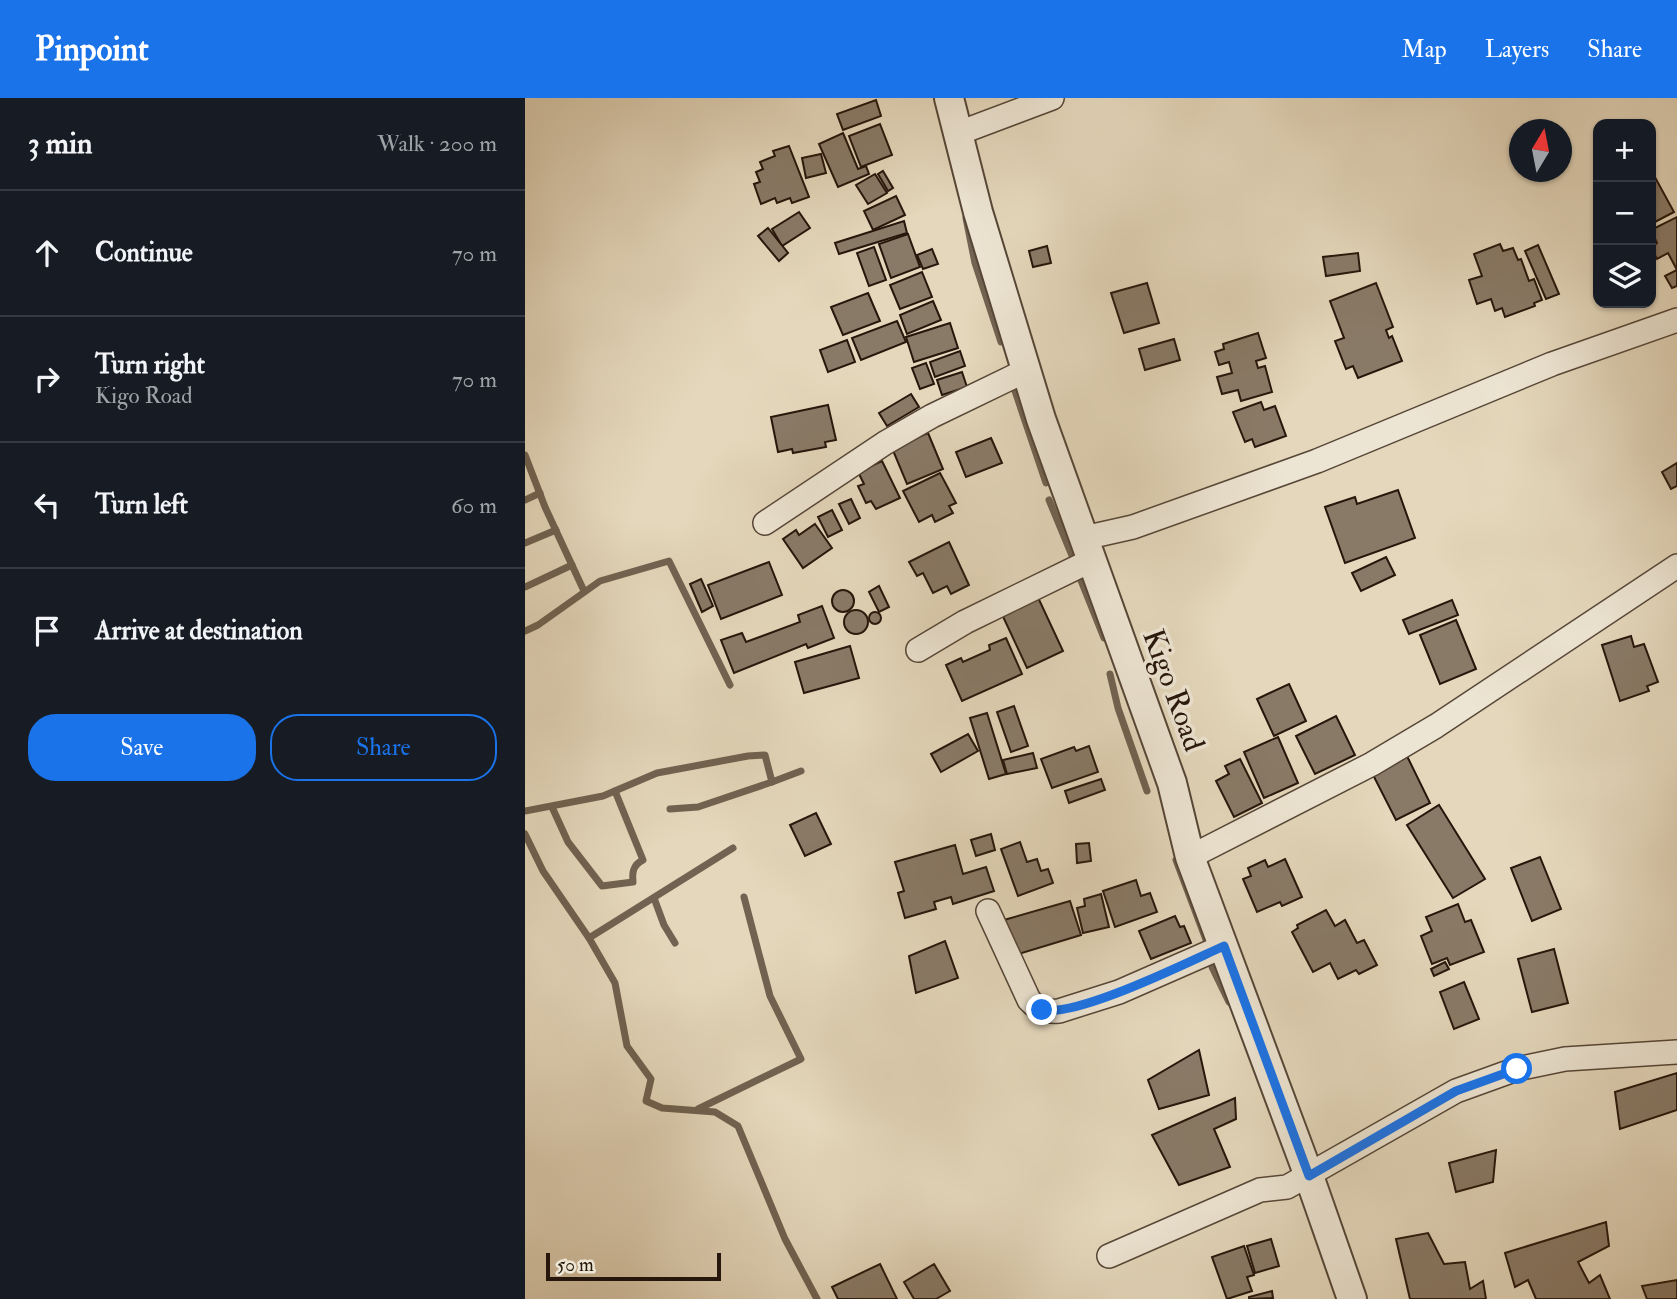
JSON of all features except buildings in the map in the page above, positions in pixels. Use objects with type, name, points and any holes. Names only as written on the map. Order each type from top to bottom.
[{"type":"street","name":"Kigo Road","points":[[949,98],[978,212],[1041,419],[1172,783],[1190,856],[1352,1299]]},
{"type":"street","points":[[959,133],[1052,98]]},
{"type":"street","points":[[918,650],[1088,549],[1133,527],[1317,461],[1552,364],[1677,320]]},
{"type":"street","points":[[765,523],[897,436],[1027,370]]},
{"type":"street","points":[[1190,856],[1372,764],[1436,726],[1677,566]]},
{"type":"street","points":[[988,911],[1029,1000],[1035,1007],[1050,1012],[1119,992],[1224,946]]},
{"type":"street","points":[[1109,1256],[1260,1190],[1287,1187],[1456,1091],[1517,1069],[1565,1059],[1677,1052]]},
{"type":"waterway","points":[[966,218],[975,263],[1001,342]]},
{"type":"waterway","points":[[1015,391],[1046,483]]},
{"type":"waterway","points":[[525,455],[545,507],[584,591]]},
{"type":"waterway","points":[[525,500],[540,493]]},
{"type":"waterway","points":[[1049,500],[1073,558]]},
{"type":"waterway","points":[[525,543],[556,530]]},
{"type":"waterway","points":[[525,631],[538,625],[600,581],[669,561],[730,685]]},
{"type":"waterway","points":[[525,587],[572,565]]},
{"type":"waterway","points":[[1080,578],[1104,638]]},
{"type":"waterway","points":[[1110,674],[1118,708],[1147,791]]},
{"type":"waterway","points":[[525,811],[603,796],[657,773],[748,756],[765,755],[772,782],[801,771]]},
{"type":"waterway","points":[[670,809],[698,807],[772,782]]},
{"type":"waterway","points":[[552,807],[568,842],[602,886],[633,882],[634,869],[643,860],[615,791]]},
{"type":"waterway","points":[[525,834],[543,871],[589,938],[615,983],[627,1046],[651,1079],[646,1101],[662,1108],[715,1112],[738,1126],[785,1239],[817,1299]]},
{"type":"waterway","points":[[589,938],[733,848]]},
{"type":"waterway","points":[[1176,860],[1208,945]]},
{"type":"waterway","points":[[698,1109],[801,1059],[770,996],[744,897]]},
{"type":"waterway","points":[[654,898],[664,925],[675,943]]},
{"type":"waterway","points":[[1212,967],[1229,1002]]},
{"type":"route","points":[[1042,1010],[1059,1011],[1119,992],[1224,946],[1309,1176],[1456,1091],[1517,1069]]}]
